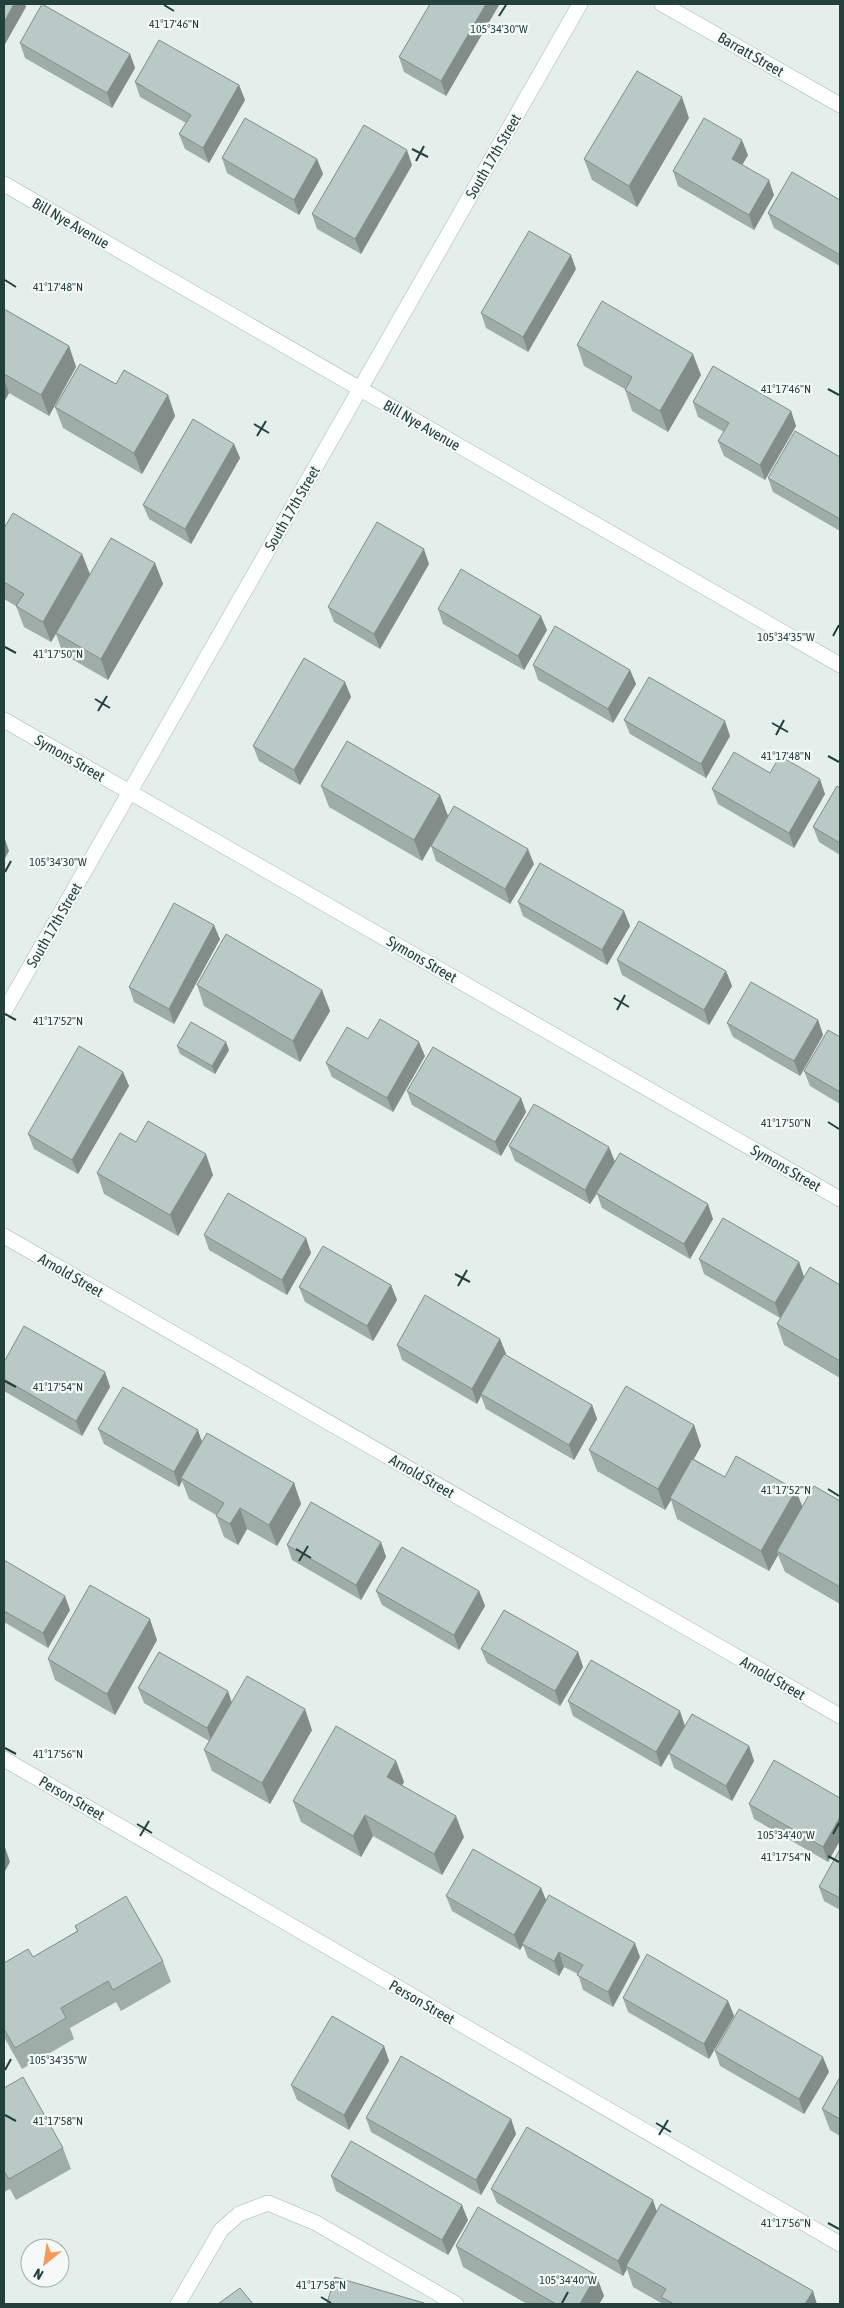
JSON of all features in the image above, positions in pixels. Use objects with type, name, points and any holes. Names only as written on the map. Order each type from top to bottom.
[{"type":"street","name":"South 17th Street","points":[[4,1012],[580,4]]},
{"type":"street","name":"Barratt Street","points":[[662,4],[840,105]]},
{"type":"street","name":"Bill Nye Avenue","points":[[4,184],[840,665]]},
{"type":"street","name":"Symons Street","points":[[4,720],[840,1199]]},
{"type":"street","name":"Arnold Street","points":[[4,1236],[840,1716]]},
{"type":"street","name":"Person Street","points":[[4,1759],[840,2244]]},
{"type":"street","points":[[178,2304],[221,2230],[239,2214],[268,2203],[316,2223],[456,2304]]},
{"type":"building","points":[[4,4],[14,4],[4,22]]},
{"type":"building","points":[[42,4],[130,54],[107,93],[20,43]]},
{"type":"building","points":[[430,4],[486,4],[441,81],[399,57]]},
{"type":"building","points":[[159,40],[239,85],[203,148],[179,134],[191,115],[135,82]]},
{"type":"building","points":[[637,71],[682,97],[629,186],[584,159]]},
{"type":"building","points":[[245,118],[317,159],[294,200],[222,158]]},
{"type":"building","points":[[704,118],[742,140],[732,159],[769,180],[749,215],[673,171]]},
{"type":"building","points":[[364,125],[407,150],[355,239],[312,214]]},
{"type":"building","points":[[792,172],[840,200],[840,255],[768,213]]},
{"type":"building","points":[[529,231],[571,255],[523,337],[481,313]]},
{"type":"building","points":[[602,301],[693,354],[660,411],[625,390],[632,377],[577,345]]},
{"type":"building","points":[[4,309],[69,346],[41,395],[4,374]]},
{"type":"building","points":[[80,364],[116,384],[124,370],[168,395],[134,453],[55,407]]},
{"type":"building","points":[[713,366],[791,411],[760,465],[718,441],[729,423],[693,402]]},
{"type":"building","points":[[193,419],[234,444],[185,529],[143,505]]},
{"type":"building","points":[[795,431],[840,457],[840,519],[768,478]]},
{"type":"building","points":[[13,513],[82,554],[43,622],[16,606],[24,594],[4,582],[4,528]]},
{"type":"building","points":[[377,522],[424,549],[374,634],[328,607]]},
{"type":"building","points":[[111,538],[155,563],[101,659],[56,633]]},
{"type":"building","points":[[461,569],[541,616],[518,656],[438,609]]},
{"type":"building","points":[[555,626],[630,670],[608,709],[533,665]]},
{"type":"building","points":[[304,658],[345,682],[294,770],[253,746]]},
{"type":"building","points":[[649,677],[725,721],[701,764],[624,720]]},
{"type":"building","points":[[347,741],[440,795],[414,840],[321,786]]},
{"type":"building","points":[[734,752],[770,773],[780,756],[820,779],[789,833],[712,789]]},
{"type":"building","points":[[837,786],[840,788],[840,843],[813,827]]},
{"type":"building","points":[[454,806],[528,849],[505,889],[431,846]]},
{"type":"building","points":[[540,863],[624,911],[602,950],[518,902]]},
{"type":"building","points":[[174,903],[214,925],[169,1009],[129,987]]},
{"type":"building","points":[[639,921],[726,971],[704,1010],[617,960]]},
{"type":"building","points":[[226,934],[322,990],[293,1041],[197,985]]},
{"type":"building","points":[[751,982],[818,1020],[794,1061],[727,1023]]},
{"type":"building","points":[[380,1019],[419,1042],[387,1098],[326,1063],[347,1027],[368,1039]]},
{"type":"building","points":[[191,1022],[226,1042],[212,1066],[177,1046]]},
{"type":"building","points":[[828,1030],[840,1037],[840,1092],[804,1071]]},
{"type":"building","points":[[79,1046],[123,1072],[72,1160],[28,1134]]},
{"type":"building","points":[[433,1047],[521,1098],[495,1142],[407,1091]]},
{"type":"building","points":[[534,1104],[609,1147],[585,1190],[509,1146]]},
{"type":"building","points":[[148,1121],[206,1154],[170,1215],[97,1173],[120,1133],[136,1142]]},
{"type":"building","points":[[620,1153],[708,1204],[684,1244],[596,1193]]},
{"type":"building","points":[[228,1193],[306,1238],[282,1280],[204,1235]]},
{"type":"building","points":[[723,1218],[799,1262],[775,1303],[699,1259]]},
{"type":"building","points":[[323,1246],[391,1285],[367,1326],[299,1287]]},
{"type":"building","points":[[810,1267],[840,1285],[840,1361],[777,1324]]},
{"type":"building","points":[[425,1295],[500,1339],[472,1389],[397,1345]]},
{"type":"building","points":[[24,1326],[105,1372],[76,1421],[4,1379],[4,1362]]},
{"type":"building","points":[[504,1354],[592,1405],[569,1445],[481,1394]]},
{"type":"building","points":[[626,1386],[694,1425],[658,1489],[589,1450]]},
{"type":"building","points":[[123,1387],[198,1430],[174,1472],[98,1429]]},
{"type":"building","points":[[207,1433],[294,1483],[269,1525],[240,1508],[230,1524],[216,1516],[224,1503],[181,1478]]},
{"type":"building","points":[[736,1456],[796,1490],[761,1551],[670,1498],[692,1459],[725,1477]]},
{"type":"building","points":[[814,1486],[840,1501],[840,1587],[777,1551]]},
{"type":"building","points":[[311,1502],[381,1542],[356,1585],[287,1545]]},
{"type":"building","points":[[402,1547],[479,1591],[454,1635],[376,1591]]},
{"type":"building","points":[[4,1560],[65,1596],[43,1633],[4,1611]]},
{"type":"building","points":[[90,1585],[150,1619],[107,1694],[48,1659]]},
{"type":"building","points":[[504,1610],[578,1652],[555,1691],[481,1649]]},
{"type":"building","points":[[159,1652],[228,1691],[207,1728],[138,1688]]},
{"type":"building","points":[[591,1660],[680,1711],[656,1752],[568,1701]]},
{"type":"building","points":[[247,1676],[305,1709],[262,1783],[204,1750]]},
{"type":"building","points":[[692,1714],[749,1746],[726,1786],[669,1753]]},
{"type":"building","points":[[336,1726],[396,1761],[387,1777],[456,1816],[434,1854],[365,1815],[353,1836],[293,1801]]},
{"type":"building","points":[[774,1760],[840,1798],[840,1817],[823,1847],[749,1804]]},
{"type":"building","points":[[473,1849],[541,1888],[514,1935],[446,1896]]},
{"type":"building","points":[[840,1849],[840,1898],[819,1887]]},
{"type":"building","points":[[549,1895],[635,1943],[608,1992],[577,1975],[583,1965],[559,1952],[554,1961],[522,1944]]},
{"type":"building","points":[[126,1896],[163,1961],[113,1990],[108,1981],[61,2008],[66,2018],[15,2048],[4,2029],[4,1963],[28,1949],[33,1957],[78,1931],[75,1926]]},
{"type":"building","points":[[647,1954],[728,2001],[704,2044],[623,1998]]},
{"type":"building","points":[[739,2009],[823,2057],[799,2099],[715,2051]]},
{"type":"building","points":[[332,2016],[384,2046],[344,2115],[291,2085]]},
{"type":"building","points":[[401,2056],[511,2119],[476,2180],[366,2118]]},
{"type":"building","points":[[23,2077],[63,2148],[9,2179],[4,2171],[4,2088]]},
{"type":"building","points":[[840,2077],[840,2119],[822,2109]]},
{"type":"building","points":[[527,2127],[653,2200],[618,2261],[491,2189]]},
{"type":"building","points":[[351,2141],[462,2205],[442,2240],[331,2176]]},
{"type":"building","points":[[661,2204],[813,2291],[805,2304],[674,2304],[661,2297],[666,2289],[626,2266]]},
{"type":"building","points":[[478,2207],[596,2275],[580,2304],[556,2304],[456,2246]]},
{"type":"building","points":[[335,2277],[424,2304],[330,2304],[327,2303]]},
{"type":"building","points":[[240,2288],[253,2304],[218,2304]]}]
